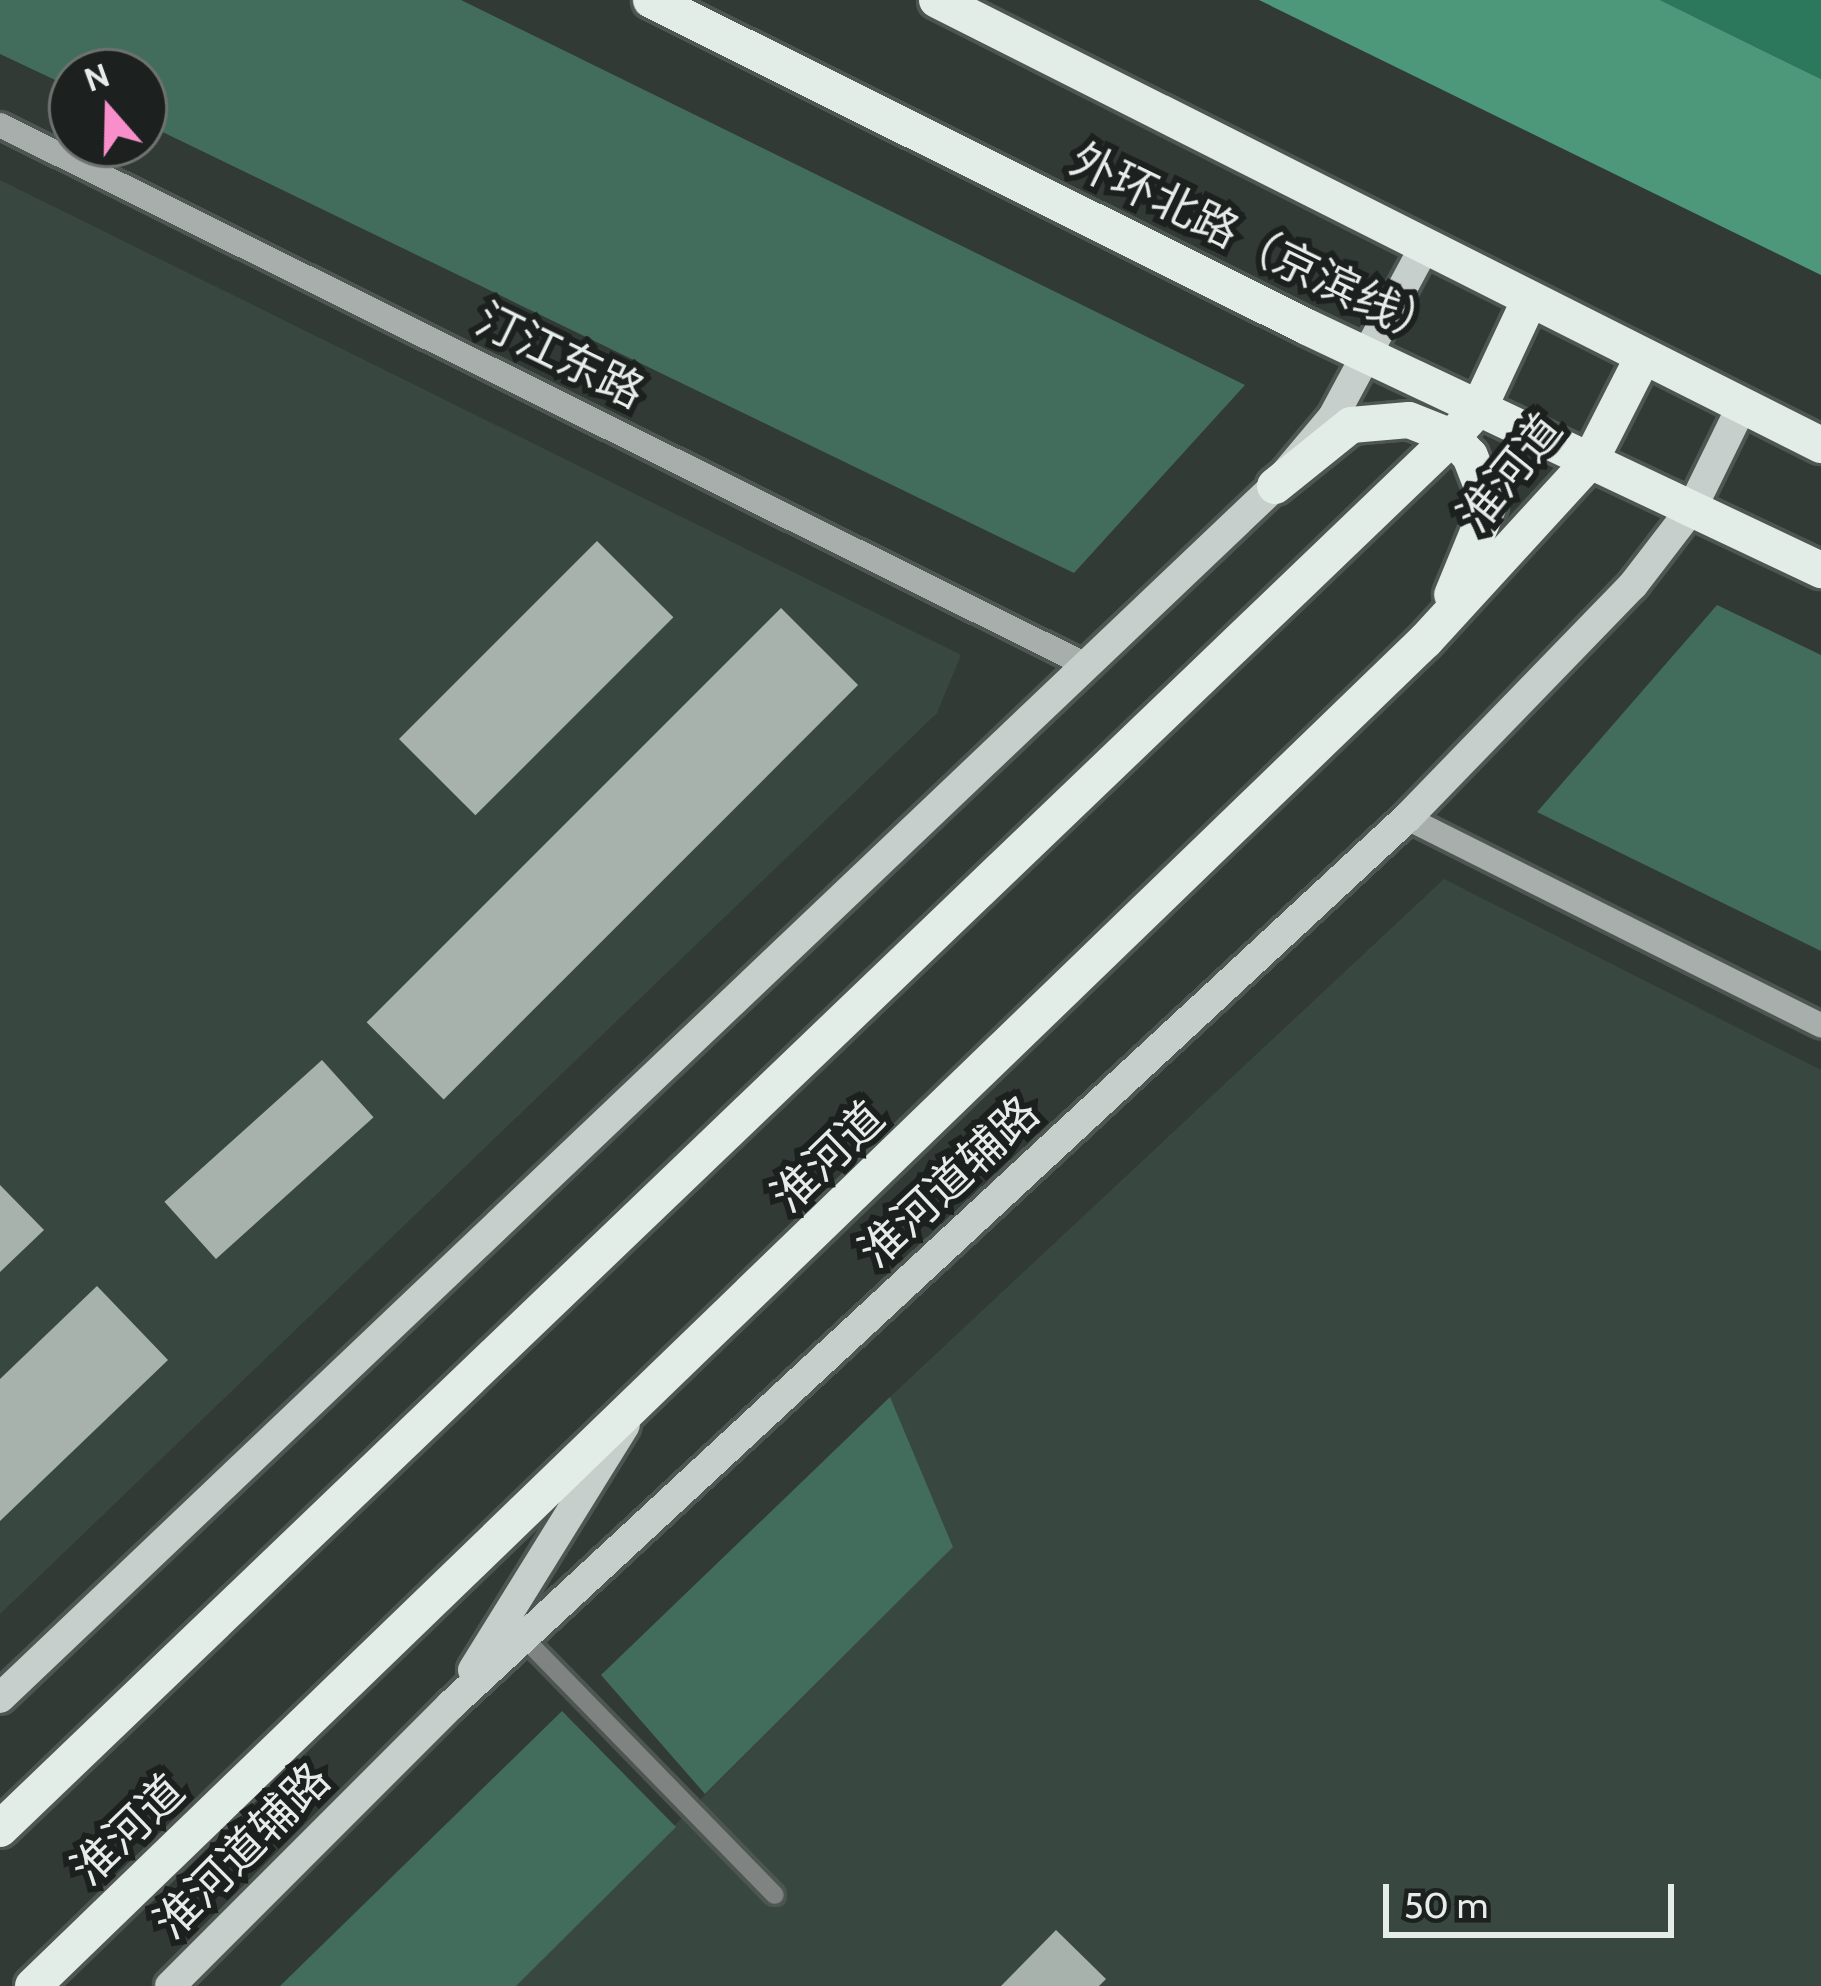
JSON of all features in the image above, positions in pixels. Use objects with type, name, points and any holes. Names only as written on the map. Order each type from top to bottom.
[{"type":"highway","name":"外环北路（京滨线）","points":[[651,0],[1479,409],[1821,570]]},
{"type":"highway","name":"外环北路（京滨线）","points":[[937,0],[1821,445]]},
{"type":"highway","name":"淮河道","points":[[0,1829],[1452,437],[1479,409],[1530,299]]},
{"type":"highway","name":"淮河道","points":[[33,1986],[631,1416],[1426,640],[1590,461],[1643,357]]},
{"type":"highway","points":[[1275,486],[1352,425],[1409,420],[1452,437],[1482,478],[1488,514],[1426,640]]},
{"type":"main road","points":[[0,1697],[1082,663],[1275,486],[1333,417],[1372,354],[1425,246]]},
{"type":"main road","name":"淮河道辅路","points":[[170,1986],[451,1705],[1407,818],[1633,585],[1692,508],[1742,406]]},
{"type":"main road","points":[[451,1705],[631,1416]]},
{"type":"street","name":"汀江东路","points":[[0,125],[1082,663]]},
{"type":"street","points":[[1407,818],[1821,1025]]},
{"type":"lane","points":[[524,1638],[775,1895]]},
{"type":"shaded area","points":[[0,0],[461,0],[1245,385],[1074,573],[168,135],[168,48],[48,48],[48,77],[0,54]]},
{"type":"shaded area","points":[[1259,0],[1660,0],[1821,79],[1821,275]]},
{"type":"shaded area","points":[[1660,0],[1821,0],[1821,79]]},
{"type":"shaded area","points":[[0,180],[961,655],[937,713],[0,1614]]},
{"type":"shaded area","points":[[1717,605],[1821,655],[1821,951],[1537,812]]},
{"type":"shaded area","points":[[1444,879],[1821,1070],[1821,1986],[514,1986],[953,1547],[890,1397]]},
{"type":"shaded area","points":[[890,1397],[953,1547],[705,1794],[601,1675]]},
{"type":"shaded area","points":[[562,1711],[676,1827],[516,1986],[280,1986]]},
{"type":"building","points":[[597,541],[673,617],[475,815],[399,739]]},
{"type":"building","points":[[781,608],[858,685],[444,1099],[367,1022]]},
{"type":"building","points":[[322,1060],[374,1117],[216,1259],[164,1202]]},
{"type":"building","points":[[0,1185],[44,1230],[0,1272]]},
{"type":"building","points":[[97,1286],[168,1360],[0,1521],[0,1379]]},
{"type":"building","points":[[1056,1930],[1106,1979],[1099,1986],[1001,1986]]}]
